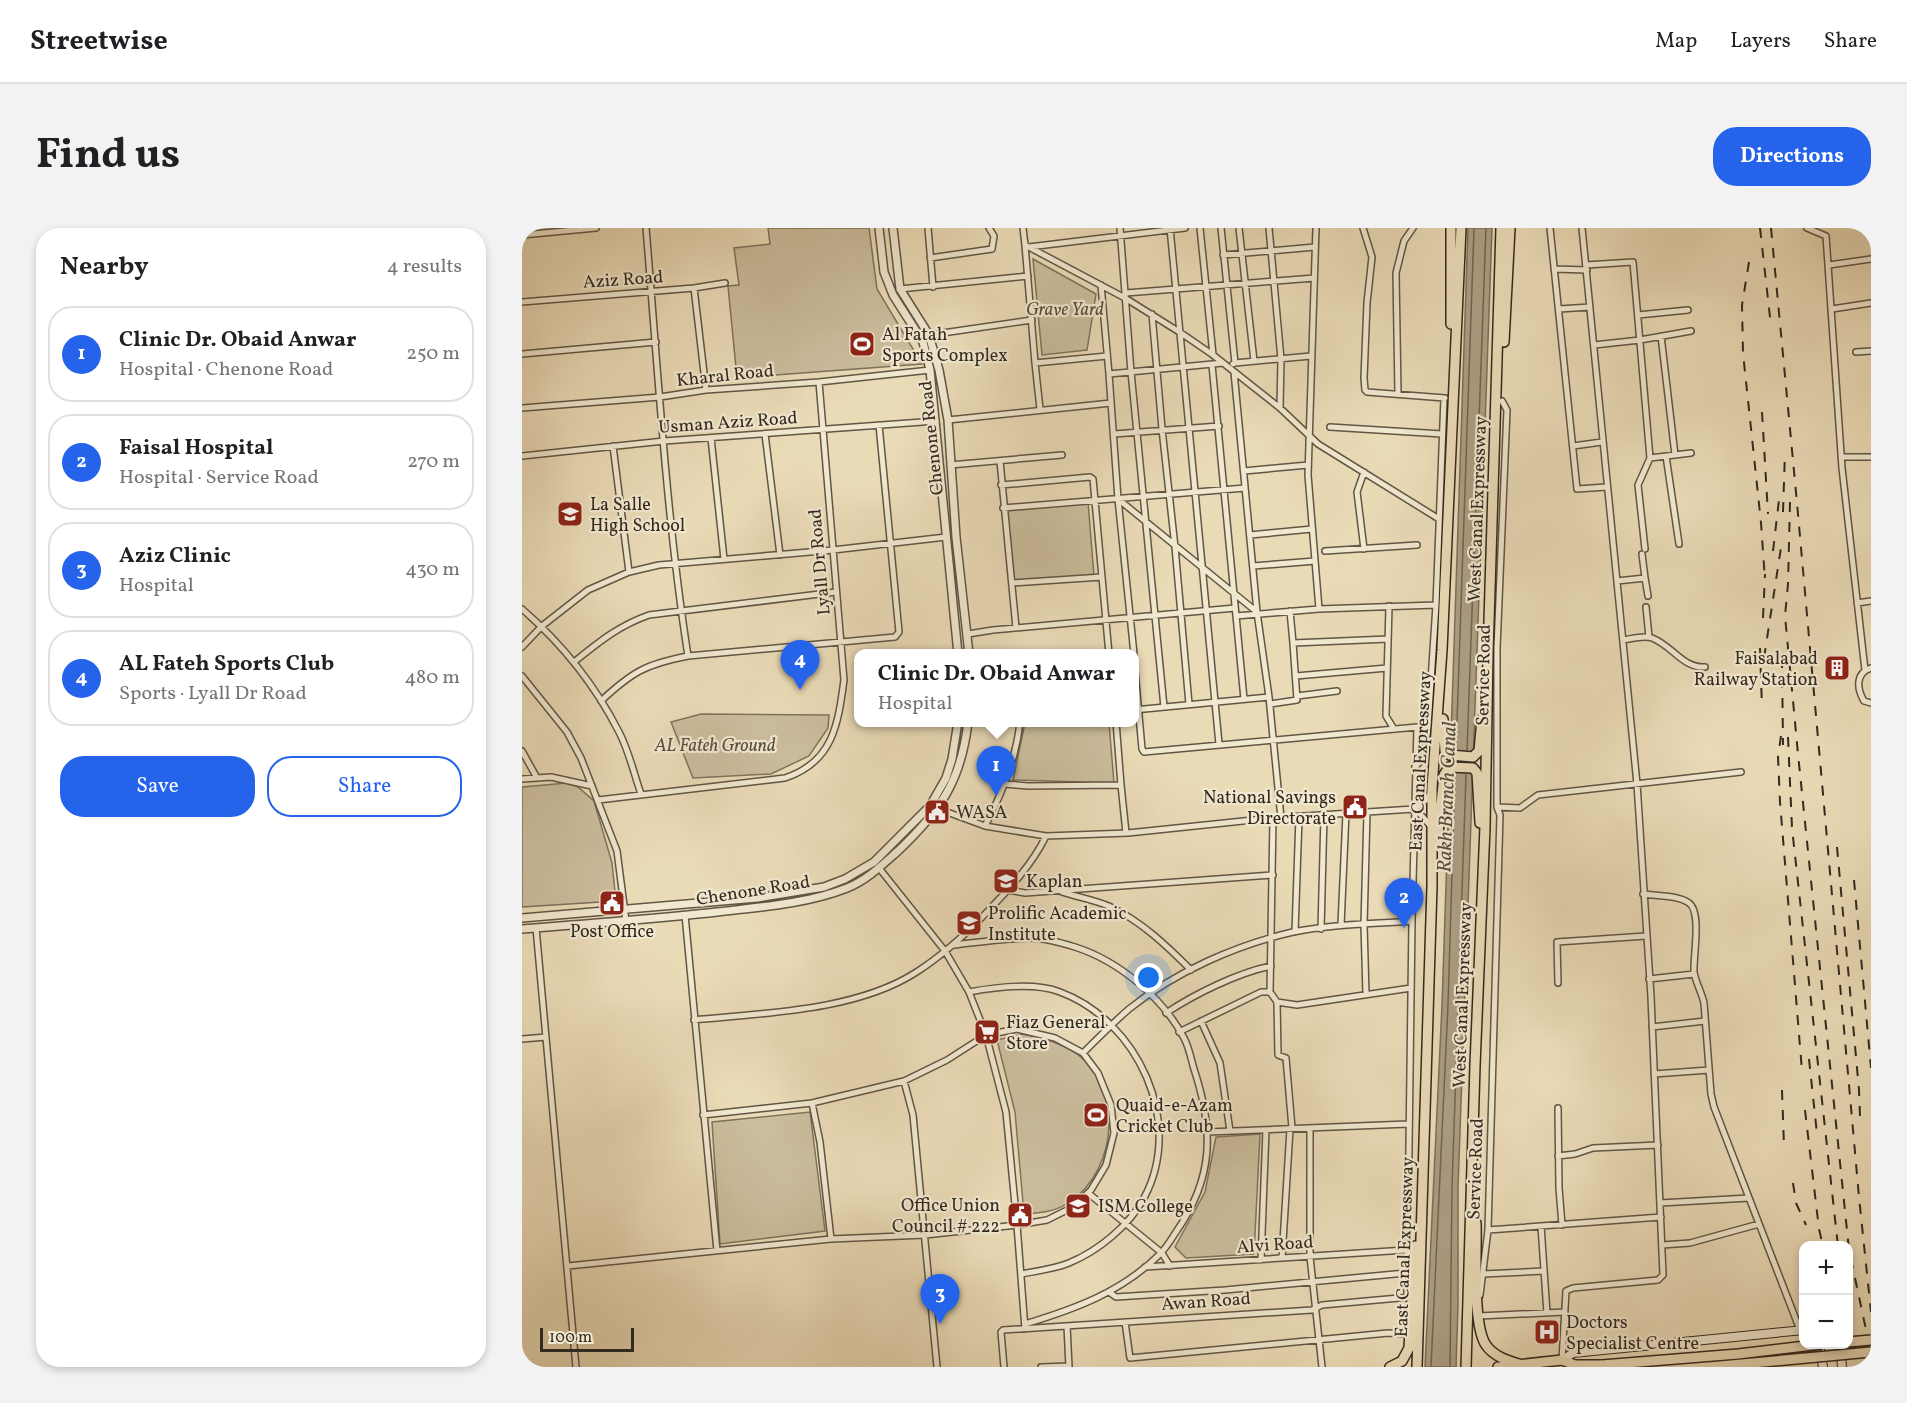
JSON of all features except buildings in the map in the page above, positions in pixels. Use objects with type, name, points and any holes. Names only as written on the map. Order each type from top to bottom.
[{"type":"main road","points":[[1448,398],[1451,228]]},
{"type":"main road","name":"East Canal Expressway","points":[[1417,1367],[1432,886],[1432,788],[1442,650],[1448,398],[1461,228]]},
{"type":"main road","name":"West Canal Expressway","points":[[1466,1367],[1475,1065],[1483,892],[1501,228]]},
{"type":"main road","points":[[1495,455],[1502,401],[1510,228]]},
{"type":"main road","points":[[1442,650],[1445,751],[1450,755],[1473,757],[1479,751],[1488,654]]},
{"type":"main road","points":[[1432,886],[1444,775],[1449,767],[1473,768],[1478,779],[1483,892]]},
{"type":"main road","points":[[1475,1065],[1474,1157],[1478,1317],[1481,1338],[1487,1347],[1502,1359],[1522,1365]]},
{"type":"main road","points":[[1390,1367],[1402,1361],[1409,1348],[1409,1254],[1426,1073]]},
{"type":"main road","points":[[1498,1367],[1562,1360],[1574,1353],[1799,1330]]},
{"type":"main road","points":[[1853,1342],[1871,1340]]},
{"type":"main road","points":[[1562,1360],[1575,1365],[1602,1365],[1799,1347]]},
{"type":"main road","points":[[1821,1349],[1823,1367]]},
{"type":"main road","points":[[1840,1349],[1842,1367]]},
{"type":"main road","points":[[1709,1367],[1871,1352]]},
{"type":"street","points":[[522,235],[596,228]]},
{"type":"street","points":[[646,228],[676,564],[688,656]]},
{"type":"street","name":"Chenone Road","points":[[879,228],[884,272],[893,295],[923,342],[930,370],[946,537]]},
{"type":"street","name":"Chenone Road","points":[[893,228],[900,290],[929,335],[939,370],[948,420],[956,537],[969,649]]},
{"type":"street","points":[[930,228],[933,287]]},
{"type":"street","points":[[930,258],[992,249],[994,236],[989,228]]},
{"type":"street","points":[[1023,228],[1040,409]]},
{"type":"street","points":[[1120,228],[1131,372],[1164,707]]},
{"type":"street","points":[[1026,246],[1185,228]]},
{"type":"street","points":[[1200,228],[1213,355]]},
{"type":"street","points":[[1221,228],[1235,363],[1232,370],[1281,818]]},
{"type":"street","points":[[1239,228],[1254,361]]},
{"type":"street","points":[[1269,228],[1281,359],[1280,408]]},
{"type":"street","points":[[1316,228],[1308,465],[1319,609]]},
{"type":"street","points":[[1363,228],[1372,257],[1366,313],[1365,390],[1448,398],[1442,434],[1436,605],[1428,726],[1424,757],[1415,767]]},
{"type":"street","points":[[1398,394],[1396,273],[1404,241],[1413,228]]},
{"type":"street","points":[[1550,228],[1577,489],[1606,487]]},
{"type":"street","points":[[1562,1360],[1564,1294],[1569,1289],[1658,1280],[1663,1275],[1652,1027],[1636,784],[1582,228]]},
{"type":"street","points":[[1807,228],[1826,236],[1841,457],[1857,603],[1868,669],[1859,679],[1860,691],[1864,701],[1871,703]]},
{"type":"street","points":[[1170,229],[1219,744]]},
{"type":"street","points":[[1026,246],[1125,295],[1213,355],[1280,408],[1329,452],[1439,519]]},
{"type":"street","points":[[1223,255],[1315,247]]},
{"type":"street","points":[[1829,264],[1871,259]]},
{"type":"street","points":[[1554,269],[1586,268],[1633,262],[1650,458],[1638,485],[1648,596]]},
{"type":"street","points":[[900,290],[1028,276]]},
{"type":"street","points":[[1125,295],[1314,278]]},
{"type":"street","name":"Aziz Road","points":[[522,302],[694,288],[725,283]]},
{"type":"street","points":[[1101,285],[1118,499],[1133,649]]},
{"type":"street","points":[[694,288],[706,390]]},
{"type":"street","points":[[1832,309],[1871,303]]},
{"type":"street","points":[[1559,309],[1590,307]]},
{"type":"street","points":[[1638,315],[1688,310]]},
{"type":"street","points":[[1152,314],[1189,704]]},
{"type":"street","points":[[929,335],[1032,320]]},
{"type":"street","points":[[1593,345],[1691,331]]},
{"type":"street","points":[[1661,336],[1675,455]]},
{"type":"street","points":[[522,354],[656,342]]},
{"type":"street","points":[[1856,352],[1871,351]]},
{"type":"street","points":[[1035,363],[1107,356]]},
{"type":"street","points":[[1235,363],[1311,356]]},
{"type":"street","points":[[1109,374],[1223,363]]},
{"type":"street","points":[[1212,365],[1244,699]]},
{"type":"street","name":"Kharal Road","points":[[522,408],[660,397],[706,390],[819,382],[930,370]]},
{"type":"street","name":"Lyall Dr Road","points":[[598,800],[785,778],[808,768],[824,752],[835,729],[844,680],[819,382]]},
{"type":"street","name":"Service Road","points":[[1478,1317],[1488,1230],[1500,839],[1500,815],[1497,807],[1497,648],[1507,410],[1502,401]]},
{"type":"street","points":[[948,420],[1111,403]]},
{"type":"street","name":"Usman Aziz Road","points":[[522,456],[664,441],[936,421]]},
{"type":"street","points":[[601,701],[623,680],[659,661],[688,656],[895,637],[899,632],[879,425]]},
{"type":"street","points":[[1113,434],[1219,426]]},
{"type":"street","points":[[1330,427],[1442,434]]},
{"type":"street","points":[[765,434],[780,555]]},
{"type":"street","points":[[711,438],[724,559]]},
{"type":"street","points":[[1573,446],[1602,442]]},
{"type":"street","points":[[613,446],[629,572]]},
{"type":"street","points":[[1650,458],[1690,453]]},
{"type":"street","points":[[950,465],[1062,455]]},
{"type":"street","points":[[1666,456],[1679,544]]},
{"type":"street","points":[[1841,457],[1871,457]]},
{"type":"street","points":[[1000,461],[1016,628]]},
{"type":"street","points":[[1244,471],[1308,465]]},
{"type":"street","points":[[1364,472],[1357,492],[1364,549]]},
{"type":"street","points":[[1001,485],[1090,477],[1093,479],[1109,649]]},
{"type":"street","points":[[1004,507],[1245,488]]},
{"type":"street","points":[[1118,499],[1257,613]]},
{"type":"street","points":[[1250,535],[1312,529]]},
{"type":"street","points":[[522,647],[542,626],[588,590],[629,572],[676,564],[946,537],[957,649]]},
{"type":"street","points":[[1325,551],[1417,545]]},
{"type":"street","points":[[1253,566],[1315,561]]},
{"type":"street","points":[[1012,583],[1102,577]]},
{"type":"street","points":[[1617,581],[1645,578]]},
{"type":"street","points":[[574,662],[609,634],[627,623],[649,615],[836,592]]},
{"type":"street","points":[[1857,603],[1871,601]]},
{"type":"street","points":[[1236,616],[1319,609],[1436,605]]},
{"type":"street","points":[[1389,606],[1386,716],[1394,729]]},
{"type":"street","points":[[1646,607],[1649,637]]},
{"type":"street","points":[[968,634],[1235,608]]},
{"type":"street","points":[[522,609],[542,626],[574,662],[601,701],[620,734],[640,794]]},
{"type":"street","points":[[1270,704],[1297,702],[1290,611]]},
{"type":"street","points":[[1623,640],[1649,637],[1676,653],[1694,668],[1706,667]]},
{"type":"street","points":[[1293,643],[1388,639]]},
{"type":"street","points":[[1296,676],[1387,668]]},
{"type":"street","points":[[522,676],[567,732],[581,758],[617,851],[626,921]]},
{"type":"street","points":[[1297,696],[1337,691]]},
{"type":"street","points":[[1139,710],[1269,697]]},
{"type":"street","points":[[1139,727],[1144,752],[1428,726]]},
{"type":"street","name":"Chenone Road","points":[[522,918],[756,898],[824,887],[845,879],[874,862],[934,808],[952,759],[957,727]]},
{"type":"street","name":"Chenone Road","points":[[522,929],[779,905],[847,887],[879,868],[934,808],[957,772],[963,754],[967,727]]},
{"type":"street","points":[[985,826],[1003,793],[1020,727]]},
{"type":"street","points":[[1116,727],[1126,833]]},
{"type":"street","points":[[1409,1297],[1406,1273],[1409,1254],[1408,1124],[1417,727]]},
{"type":"street","points":[[522,752],[537,778]]},
{"type":"street","points":[[1497,807],[1520,808],[1538,795],[1742,772]]},
{"type":"street","points":[[522,779],[565,779],[592,786]]},
{"type":"street","points":[[1005,784],[1028,786],[1121,785]]},
{"type":"street","points":[[934,808],[985,826],[1046,836],[1126,833],[1273,818],[1414,809],[1426,800],[1432,788]]},
{"type":"street","points":[[1414,809],[1431,828]]},
{"type":"street","points":[[1366,994],[1364,925],[1367,812]]},
{"type":"street","points":[[1341,925],[1346,813]]},
{"type":"street","points":[[1321,928],[1324,815]]},
{"type":"street","points":[[1295,932],[1299,817]]},
{"type":"street","points":[[1273,818],[1270,992],[1277,1002],[1278,1056],[1287,1058],[1291,1129],[1282,1258]]},
{"type":"street","points":[[694,1020],[808,1008],[834,1003],[894,985],[954,945],[1008,890],[1037,853],[1046,836]]},
{"type":"street","points":[[879,868],[945,951],[969,992],[986,1035],[1006,1112],[1025,1327],[1059,1314],[1129,1281],[1162,1253],[1190,1213],[1205,1172],[1208,1132],[1203,1097],[1185,1039],[1152,993],[1113,965],[1077,948],[1033,938],[954,945]]},
{"type":"street","points":[[1008,890],[1025,893],[1273,875]]},
{"type":"street","points":[[1058,890],[1108,906],[1131,918],[1162,942],[1191,970]]},
{"type":"street","points":[[1643,894],[1683,900],[1692,905],[1696,936],[1694,974],[1701,990],[1714,1107],[1799,1323]]},
{"type":"street","points":[[685,915],[717,1251]]},
{"type":"street","points":[[1083,1053],[1130,1008],[1168,981],[1222,956],[1295,932],[1341,925],[1412,921]]},
{"type":"street","points":[[536,928],[576,1367]]},
{"type":"street","points":[[1558,983],[1557,942],[1646,936]]},
{"type":"street","points":[[1166,1013],[1256,969],[1271,966]]},
{"type":"street","points":[[1649,979],[1694,974]]},
{"type":"street","points":[[969,992],[996,987],[1029,987],[1058,991],[1080,1002],[1112,1024],[1132,1048],[1147,1075],[1155,1105],[1160,1138],[1155,1171],[1144,1199],[1125,1223],[1103,1244],[1071,1262],[1048,1270],[1021,1274]]},
{"type":"street","points":[[1277,1002],[1297,1005],[1411,988]]},
{"type":"street","points":[[1179,1032],[1261,992],[1270,992]]},
{"type":"street","points":[[1201,1021],[1220,1063],[1230,1131]]},
{"type":"street","points":[[1652,1027],[1705,1021]]},
{"type":"street","points":[[568,1266],[831,1239],[925,1235],[1047,1220],[1073,1207],[1088,1193],[1106,1165],[1114,1133],[1111,1105],[1098,1073],[1083,1053],[1055,1038],[1017,1029],[986,1035],[947,1060],[904,1081],[812,1103],[703,1115]]},
{"type":"street","points":[[522,1039],[546,1037]]},
{"type":"street","points":[[1654,1074],[1709,1070]]},
{"type":"street","points":[[904,1081],[913,1115],[937,1367]]},
{"type":"street","points":[[812,1103],[820,1142],[831,1239]]},
{"type":"street","points":[[1558,1108],[1562,1225]]},
{"type":"street","points":[[1208,1132],[1408,1124]]},
{"type":"street","points":[[1310,1129],[1310,1257],[1322,1367]]},
{"type":"street","points":[[1261,1260],[1266,1130]]},
{"type":"street","points":[[1558,1156],[1575,1154],[1593,1148],[1658,1144]]},
{"type":"street","points":[[1088,1193],[1162,1253],[1170,1266]]},
{"type":"street","points":[[1660,1203],[1749,1198]]},
{"type":"street","points":[[1488,1230],[1661,1217]]},
{"type":"street","points":[[1662,1245],[1690,1243],[1759,1224]]},
{"type":"street","points":[[1541,1226],[1547,1313]]},
{"type":"street","name":"Alvi Road","points":[[1145,1267],[1282,1258],[1409,1254]]},
{"type":"street","points":[[1483,1274],[1544,1271]]},
{"type":"street","points":[[1108,1292],[1116,1297],[1312,1283],[1406,1273]]},
{"type":"street","name":"Awan Road","points":[[1005,1367],[1001,1331],[1025,1327],[1316,1309],[1322,1305],[1409,1297]]},
{"type":"street","points":[[1478,1317],[1565,1312]]},
{"type":"street","points":[[1125,1322],[1130,1358],[1388,1333],[1410,1334]]},
{"type":"street","points":[[1041,1367],[1069,1366],[1067,1326]]},
{"type":"green space","points":[[768,228],[869,228],[877,289],[922,364],[737,378],[728,286],[739,285],[734,248],[770,244]]},
{"type":"green space","name":"Grave Yard","points":[[1033,259],[1096,294],[1087,350],[1042,355]]},
{"type":"green space","points":[[1088,502],[1094,576],[1011,581],[1004,510]]},
{"type":"green space","name":"AL Fateh Ground","points":[[701,714],[829,715],[828,728],[809,756],[771,774],[693,778],[671,722]]},
{"type":"green space","points":[[1024,727],[1109,727],[1114,783],[1013,780]]},
{"type":"green space","points":[[567,783],[578,787],[594,801],[612,863],[616,901],[522,907],[522,787]]},
{"type":"green space","points":[[1022,1034],[1064,1046],[1077,1054],[1092,1069],[1102,1087],[1108,1107],[1109,1128],[1106,1149],[1098,1169],[1086,1187],[1060,1208],[1024,1214],[1015,1112],[997,1040]]},
{"type":"green space","points":[[810,1112],[825,1231],[720,1244],[712,1122]]},
{"type":"green space","points":[[1260,1134],[1254,1254],[1186,1258],[1175,1247],[1205,1192],[1216,1137]]},
{"type":"water","points":[[1468,228],[1492,228],[1458,1188],[1456,1367],[1425,1367],[1442,1005]]},
{"type":"railway","points":[[1760,228],[1771,326]]},
{"type":"railway","points":[[1771,228],[1871,1312]]},
{"type":"railway","points":[[1749,262],[1742,305],[1743,353],[1765,580]]},
{"type":"railway","points":[[1762,412],[1768,514]]},
{"type":"railway","points":[[1783,512],[1785,452]]},
{"type":"railway","points":[[1773,551],[1779,500]]},
{"type":"railway","points":[[1790,502],[1785,616],[1798,754],[1849,1250],[1871,1353]]},
{"type":"railway","points":[[1764,658],[1782,541]]},
{"type":"railway","points":[[1763,618],[1765,574]]},
{"type":"railway","points":[[1760,648],[1762,708]]},
{"type":"railway","points":[[1782,658],[1783,745]]},
{"type":"railway","points":[[1781,736],[1778,757],[1780,802],[1802,1071]]},
{"type":"railway","points":[[1788,737],[1792,828],[1837,1241]]},
{"type":"railway","points":[[1837,847],[1860,1116]]},
{"type":"railway","points":[[1854,880],[1871,1068]]},
{"type":"railway","points":[[1809,1059],[1817,1134]]},
{"type":"railway","points":[[1782,1090],[1784,1146]]},
{"type":"railway","points":[[1805,1110],[1822,1241]]},
{"type":"railway","points":[[1793,1183],[1796,1203],[1806,1225]]},
{"type":"railway","points":[[1866,1346],[1871,1367]]},
{"type":"place","name":"Al Fatah Sports Complex","points":[[862,344]]},
{"type":"place","name":"La Salle High School","points":[[570,514]]},
{"type":"place","name":"Faisalabad Railway Station","points":[[1837,668]]},
{"type":"place","name":"AL Fateh Sports Club","points":[[800,690]]},
{"type":"place","name":"Clinic Dr. Obaid Anwar","points":[[996,796]]},
{"type":"place","name":"National Savings Directorate","points":[[1355,807]]},
{"type":"place","name":"WASA","points":[[937,812]]},
{"type":"place","name":"Kaplan","points":[[1006,881]]},
{"type":"place","name":"Post Office","points":[[612,903]]},
{"type":"place","name":"Prolific Academic Institute","points":[[969,923]]},
{"type":"place","name":"Faisal Hospital","points":[[1404,928]]},
{"type":"place","name":"Fiaz General Store","points":[[987,1032]]},
{"type":"place","name":"Quaid-e-Azam Cricket Club","points":[[1096,1115]]},
{"type":"place","name":"ISM College","points":[[1078,1206]]},
{"type":"place","name":"Office Union Council # 222","points":[[1020,1215]]},
{"type":"place","name":"Aziz Clinic","points":[[940,1324]]},
{"type":"place","name":"Doctors Specialist Centre","points":[[1547,1332]]},
{"type":"water label","name":"Rakh Branch Canal","points":[[1446,797]]}]
